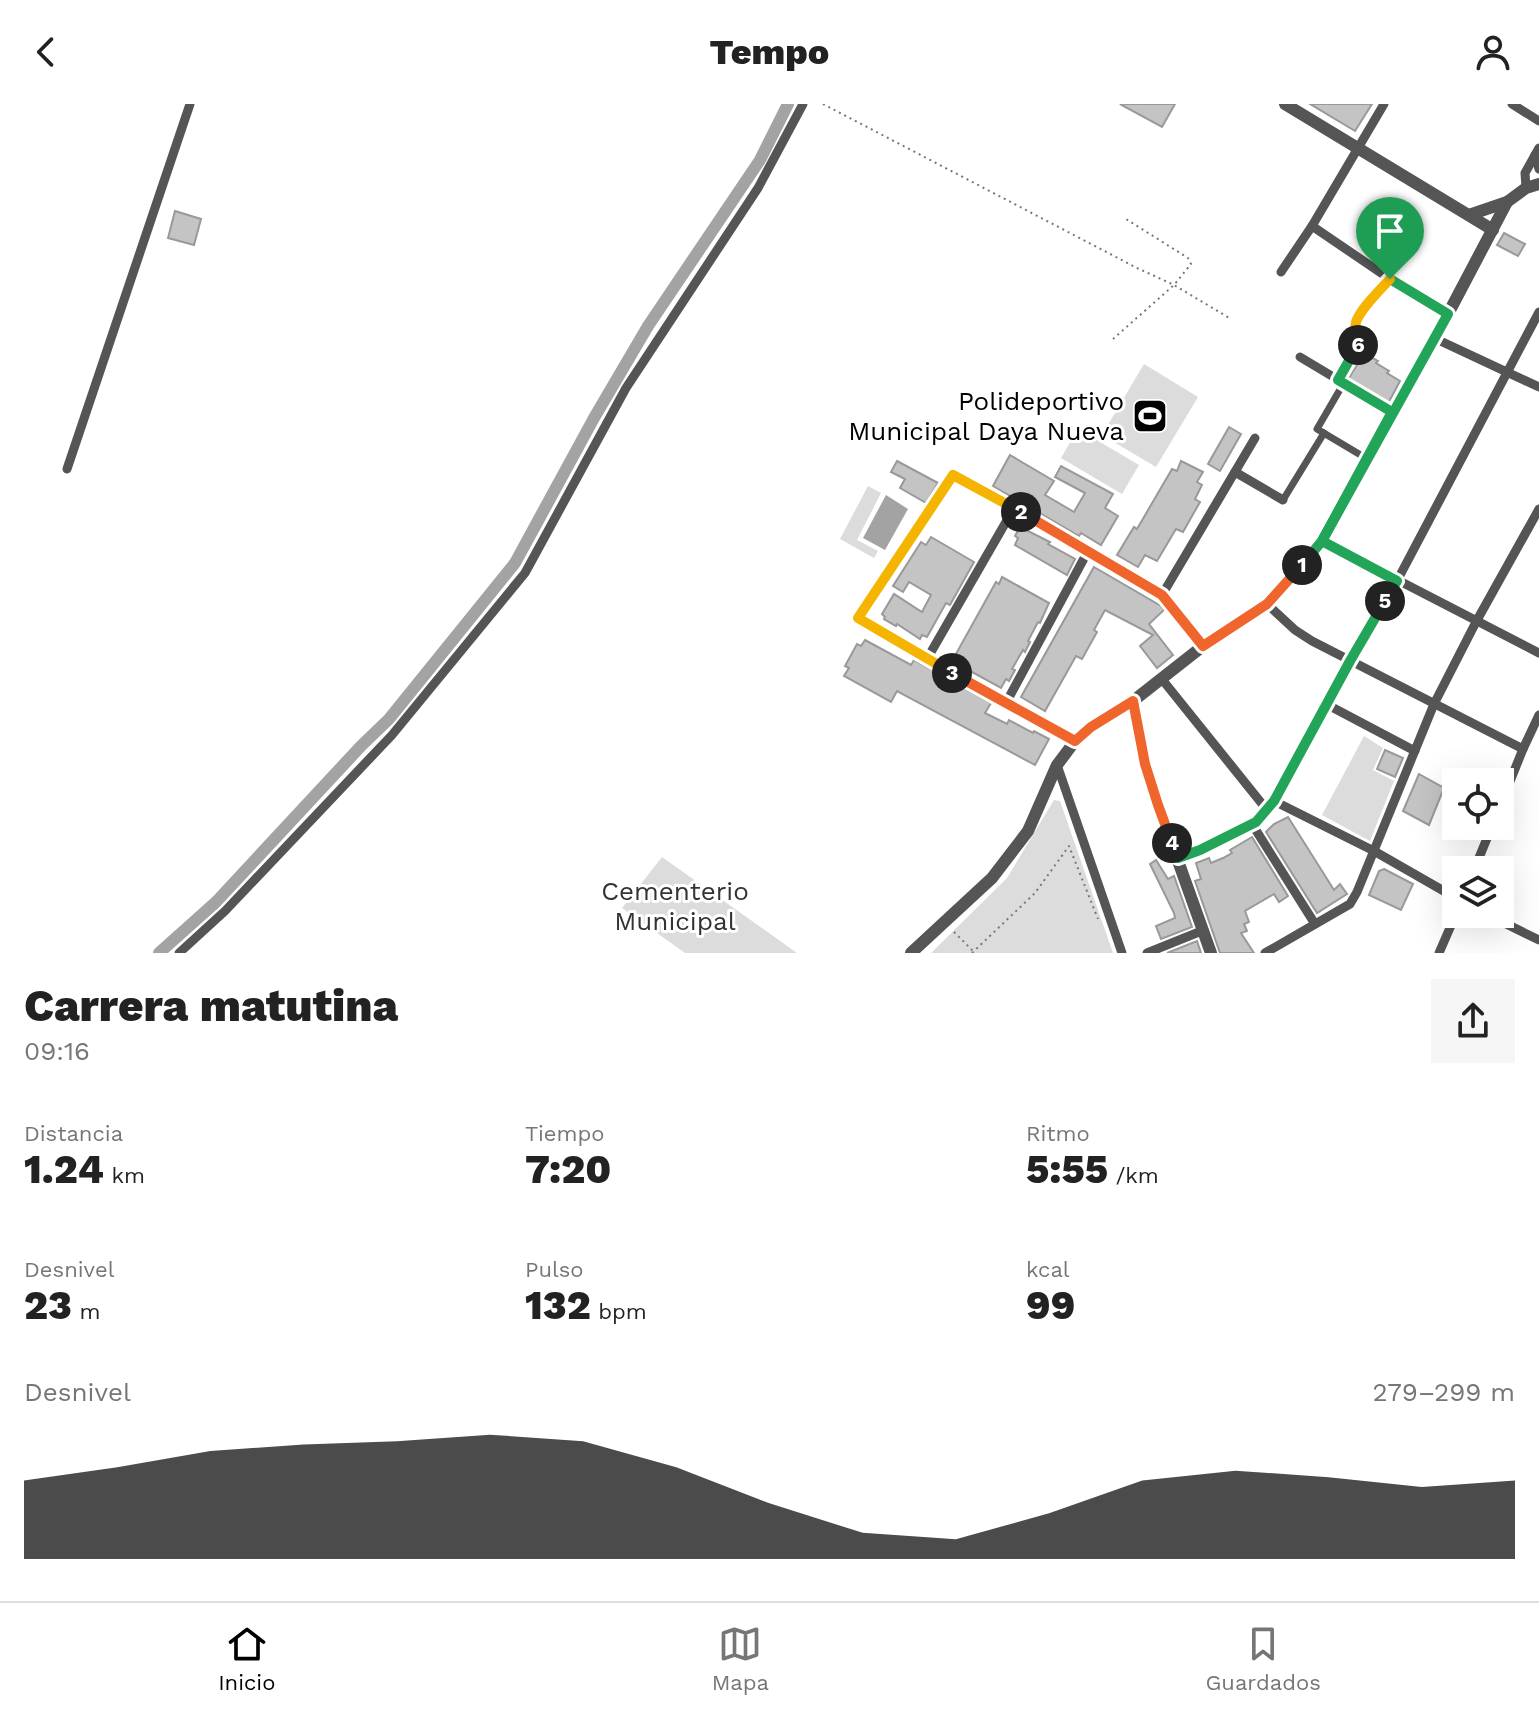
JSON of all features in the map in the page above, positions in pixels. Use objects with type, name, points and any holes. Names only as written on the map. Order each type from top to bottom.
[{"type":"street","points":[[67,469],[190,104]]},
{"type":"street","points":[[179,953],[225,911],[392,735],[525,573],[626,388],[758,188],[803,104]]},
{"type":"street","points":[[1285,104],[1493,230]]},
{"type":"street","points":[[1281,272],[1384,104]]},
{"type":"street","points":[[1512,104],[1539,121]]},
{"type":"street","points":[[1537,151],[1539,169]]},
{"type":"street","points":[[1526,188],[1525,173],[1537,151]]},
{"type":"street","points":[[1469,215],[1507,202],[1526,188],[1539,184]]},
{"type":"street","points":[[911,953],[992,878],[1028,831],[1057,765],[1075,741],[1091,727],[1133,701],[1203,646],[1267,604],[1322,541],[1507,202]]},
{"type":"street","points":[[1312,226],[1448,314]]},
{"type":"street","points":[[1338,380],[1359,342],[1356,323],[1361,313],[1390,279]]},
{"type":"street","points":[[1178,858],[1252,824],[1274,801],[1397,581],[1539,312]]},
{"type":"street","points":[[1434,338],[1539,387]]},
{"type":"street","points":[[1300,357],[1392,412]]},
{"type":"street","points":[[1342,386],[1389,414],[1364,457],[1324,433],[1317,429],[1342,386]]},
{"type":"street","points":[[1235,472],[1283,500],[1324,433]]},
{"type":"street","points":[[1162,595],[1255,438]]},
{"type":"street","points":[[1075,741],[858,618],[953,475],[1162,595],[1203,646]]},
{"type":"street","points":[[927,659],[1014,508]]},
{"type":"street","points":[[1265,953],[1350,904],[1434,704],[1539,509]]},
{"type":"street","points":[[1322,541],[1539,653]]},
{"type":"street","points":[[1006,703],[1088,551]]},
{"type":"street","points":[[1267,604],[1304,636],[1523,749]]},
{"type":"street","points":[[1161,678],[1267,810]]},
{"type":"street","points":[[1133,701],[1145,764],[1211,953]]},
{"type":"street","points":[[1326,704],[1415,751]]},
{"type":"street","points":[[1514,771],[1539,715]]},
{"type":"street","points":[[1057,765],[1122,953]]},
{"type":"street","points":[[1274,801],[1374,851],[1442,890]]},
{"type":"street","points":[[1252,824],[1315,924]]},
{"type":"street","points":[[1439,953],[1450,928]]},
{"type":"street","points":[[1514,928],[1539,940]]},
{"type":"street","points":[[1147,953],[1204,930]]},
{"type":"path","points":[[823,104],[1174,285],[1231,319]]},
{"type":"path","points":[[1113,339],[1174,285],[1189,268],[1191,261],[1126,219]]},
{"type":"path","points":[[953,931],[973,953],[1035,893],[1069,846],[1101,926]]},
{"type":"green space","name":"Polideportivo Municipal Daya Nueva","points":[[1144,364],[1198,397],[1156,467],[1102,435]]},
{"type":"green space","points":[[1078,429],[1139,465],[1122,494],[1061,458]]},
{"type":"green space","points":[[868,486],[881,493],[857,540],[878,551],[874,558],[840,539]]},
{"type":"green space","points":[[1364,736],[1383,748],[1373,770],[1394,781],[1370,841],[1322,815]]},
{"type":"green space","points":[[1054,800],[1060,801],[1113,953],[931,953],[1007,878]]},
{"type":"green space","name":"Cementerio Municipal","points":[[662,857],[797,953],[685,953],[622,908]]},
{"type":"shaded area","points":[[886,495],[908,509],[885,550],[863,538]]},
{"type":"building","points":[[1120,104],[1175,104],[1162,127]]},
{"type":"building","points":[[1310,104],[1372,104],[1355,131]]},
{"type":"building","points":[[175,211],[201,219],[194,245],[168,238]]},
{"type":"building","points":[[1504,233],[1525,244],[1518,256],[1497,245]]},
{"type":"building","points":[[1364,353],[1400,381],[1389,402],[1349,378]]},
{"type":"building","points":[[1229,427],[1241,434],[1220,471],[1208,464]]},
{"type":"building","points":[[1010,455],[1054,481],[1045,495],[1074,512],[1085,493],[1055,477],[1061,466],[1113,494],[1105,508],[1118,516],[1101,545],[1081,533],[1079,536],[993,486]]},
{"type":"building","points":[[897,461],[938,483],[926,503],[900,488],[905,479],[891,472]]},
{"type":"building","points":[[1181,461],[1203,472],[1197,482],[1202,485],[1195,499],[1200,502],[1183,532],[1176,529],[1157,561],[1145,555],[1138,567],[1117,555],[1134,527],[1137,529],[1172,469],[1177,471]]},
{"type":"building","points":[[1020,527],[1075,559],[1067,575],[1015,545],[1018,538],[1015,536]]},
{"type":"building","points":[[931,537],[974,562],[950,605],[946,603],[927,637],[922,635],[920,639],[884,619],[882,614],[894,594],[922,612],[931,595],[909,582],[903,592],[893,586],[921,542],[926,545]]},
{"type":"building","points":[[1094,567],[1161,606],[1164,610],[1149,624],[1173,655],[1157,668],[1140,646],[1153,635],[1105,610],[1082,659],[1076,656],[1045,711],[1021,697]]},
{"type":"building","points":[[1002,577],[1049,603],[1025,652],[1023,650],[1012,669],[1015,670],[1009,681],[1006,679],[1001,688],[952,661],[996,582],[999,584]]},
{"type":"building","points":[[865,640],[911,665],[914,660],[991,703],[985,713],[1007,724],[1009,720],[1049,739],[1035,765],[897,691],[891,702],[844,676],[849,668],[845,666],[857,644],[861,646]]},
{"type":"building","points":[[1385,750],[1403,758],[1395,777],[1377,769]]},
{"type":"building","points":[[1419,774],[1442,787],[1429,825],[1403,811]]},
{"type":"building","points":[[1288,817],[1334,890],[1340,884],[1347,894],[1317,913],[1266,832]]},
{"type":"building","points":[[1252,837],[1288,896],[1279,902],[1274,894],[1245,911],[1249,922],[1244,924],[1247,931],[1241,933],[1254,953],[1220,953],[1195,881],[1201,879],[1196,863],[1209,858],[1211,863],[1223,858]]},
{"type":"building","points":[[1156,860],[1168,879],[1174,876],[1192,927],[1161,939],[1156,926],[1175,918],[1150,864]]},
{"type":"building","points":[[1384,869],[1413,884],[1401,910],[1369,895],[1379,871]]},
{"type":"building","points":[[1197,941],[1201,953],[1167,953]]},
{"type":"waterway","points":[[159,953],[216,902],[389,719],[515,563],[648,326],[760,160],[788,104]]},
{"type":"place","name":"Polideportivo Municipal Daya Nueva","points":[[1150,416]]},
{"type":"route","points":[[1390,279],[1361,313],[1356,323],[1359,342],[1338,380],[1392,412],[1337,515],[1322,541],[1397,581],[1274,801],[1256,822],[1178,858],[1145,764],[1133,701],[1091,727],[1075,741],[858,618],[953,475],[1162,595],[1203,646],[1242,622],[1284,587],[1322,541],[1392,412],[1448,314],[1390,279]]}]
